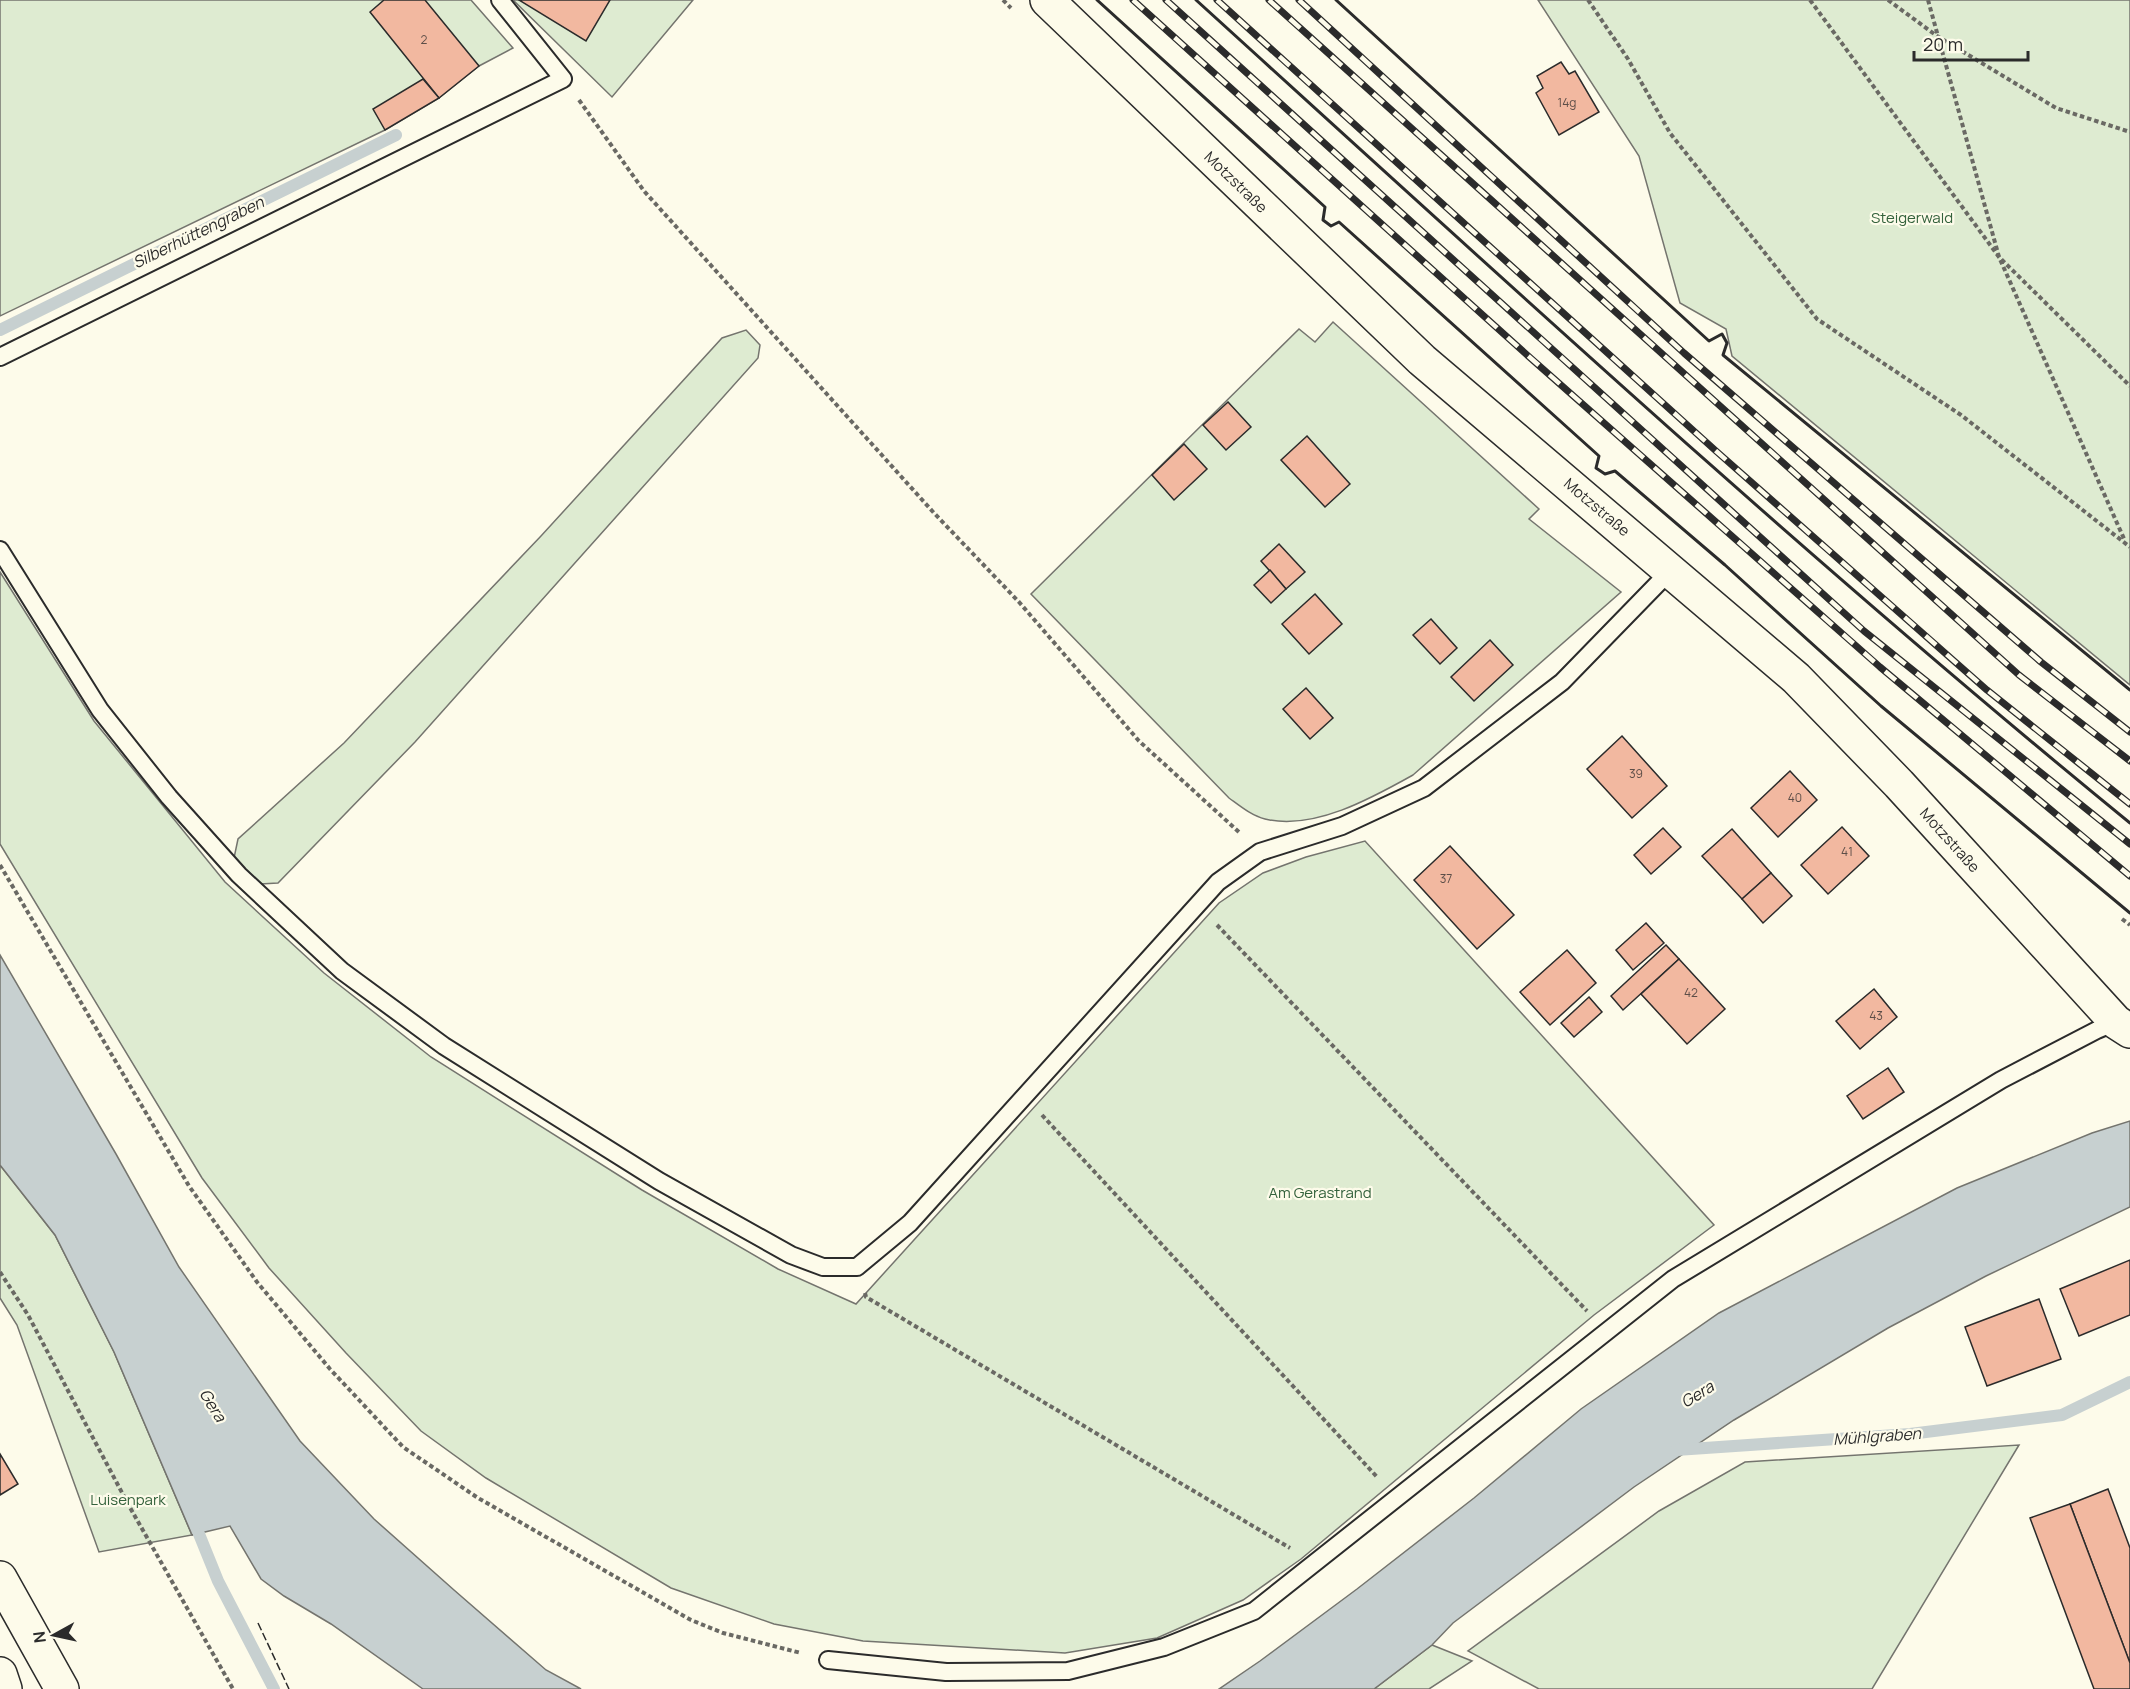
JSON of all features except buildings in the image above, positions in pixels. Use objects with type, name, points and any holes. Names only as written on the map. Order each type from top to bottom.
[{"type":"street","name":"Motzstraße","points":[[1047,0],[1422,360],[1796,678],[2125,1024]]},
{"type":"street","points":[[0,1578],[62,1689]]},
{"type":"street","points":[[0,1674],[5,1689]]},
{"type":"lane","points":[[0,357],[563,79],[500,0]]},
{"type":"lane","points":[[0,550],[100,710],[169,797],[239,875],[342,970],[444,1046],[659,1181],[791,1255],[823,1268],[857,1267],[910,1223],[1218,882],[1260,852],[1341,826],[1424,788],[1562,682],[1671,570]]},
{"type":"lane","points":[[828,1660],[946,1672],[1068,1671],[1164,1647],[1254,1611],[1673,1279],[2001,1080],[2097,1030],[2125,1024]]},
{"type":"path","points":[[1588,0],[1628,59],[1670,133],[1817,319],[1961,415],[2127,541]]},
{"type":"path","points":[[1810,0],[1999,257],[2130,386]]},
{"type":"path","points":[[1888,0],[1937,36],[2056,108],[2130,132]]},
{"type":"path","points":[[1928,0],[1999,257],[2130,547]]},
{"type":"path","points":[[563,79],[644,191],[934,513],[1019,602],[1139,741],[1260,852]]},
{"type":"path","points":[[0,865],[189,1186],[257,1282],[330,1369],[404,1447],[478,1497],[691,1620],[723,1633],[828,1660]]},
{"type":"path","points":[[1197,904],[1606,1332]]},
{"type":"path","points":[[2122,919],[2130,925]]},
{"type":"path","points":[[1024,1096],[1396,1498]]},
{"type":"path","points":[[857,1267],[866,1297],[1314,1564]]},
{"type":"path","points":[[0,1272],[28,1315],[128,1504],[233,1689]]},
{"type":"green space","points":[[0,0],[471,0],[513,48],[479,66],[439,98],[385,130],[0,316]]},
{"type":"green space","points":[[513,0],[693,0],[612,97]]},
{"type":"green space","name":"Steigerwald","points":[[1538,0],[2130,0],[2130,685],[1732,356],[1726,329],[1680,303],[1639,156]]},
{"type":"green space","points":[[1333,322],[1539,509],[1529,519],[1621,592],[1413,775],[1361,802],[1322,816],[1303,820],[1265,819],[1255,816],[1229,798],[1031,594],[1299,329],[1315,342]]},
{"type":"green space","points":[[746,330],[760,345],[758,358],[415,742],[278,883],[260,884],[234,858],[238,839],[344,743],[541,536],[722,338]]},
{"type":"green space","name":"Am Gerastrand","points":[[0,572],[94,721],[225,882],[324,973],[431,1057],[642,1190],[778,1269],[856,1304],[1219,903],[1263,873],[1306,857],[1365,841],[1714,1225],[1594,1315],[1301,1559],[1243,1600],[1157,1638],[1065,1653],[863,1641],[774,1624],[671,1588],[486,1478],[421,1431],[269,1268],[202,1178],[0,844]]},
{"type":"green space","name":"Luisenpark","points":[[0,1165],[55,1235],[114,1352],[192,1535],[99,1552],[17,1325],[0,1298]]},
{"type":"green space","points":[[2019,1445],[1872,1689],[1539,1689],[1468,1651],[1659,1511],[1745,1462]]},
{"type":"green space","points":[[1432,1645],[1472,1661],[1429,1689],[1374,1689]]},
{"type":"water","name":"Gera","points":[[0,955],[179,1267],[300,1441],[374,1519],[454,1590],[546,1670],[581,1689],[423,1689],[331,1624],[284,1596],[261,1579],[230,1526],[192,1535],[114,1352],[55,1235],[0,1165]]},
{"type":"water","name":"Gera","points":[[2130,1121],[2130,1207],[1986,1276],[1888,1328],[1734,1420],[1634,1487],[1453,1623],[1432,1645],[1374,1689],[1219,1689],[1357,1589],[1474,1498],[1581,1409],[1719,1313],[1957,1188],[2092,1133]]},
{"type":"waterway","name":"Silberhüttengraben","points":[[0,330],[396,135]]},
{"type":"waterway","name":"Mühlgraben","points":[[1676,1450],[1910,1434],[2062,1415],[2130,1382]]},
{"type":"waterway","points":[[199,1534],[218,1581],[274,1689]]},
{"type":"railway","points":[[1133,0],[1526,354],[1880,667],[2130,876]]},
{"type":"railway","points":[[1166,0],[1864,631],[2130,844]]},
{"type":"railway","points":[[1217,0],[1716,451],[1987,690],[2130,804]]},
{"type":"railway","points":[[1269,0],[2019,675],[2130,761]]},
{"type":"railway","points":[[1299,0],[1684,353],[2041,662],[2130,732]]},
{"type":"fence","points":[[258,1623],[289,1689]]},
{"type":"wall","points":[[1097,0],[1325,207],[1323,220],[1331,226],[1339,222],[1599,456],[1596,468],[1605,474],[1615,471],[1725,565],[1881,706],[2130,913]]},
{"type":"wall","points":[[1196,0],[1774,521],[2010,724],[2130,823]]},
{"type":"wall","points":[[1336,0],[1709,341],[1722,334],[1727,343],[1723,355],[2130,690]]}]
